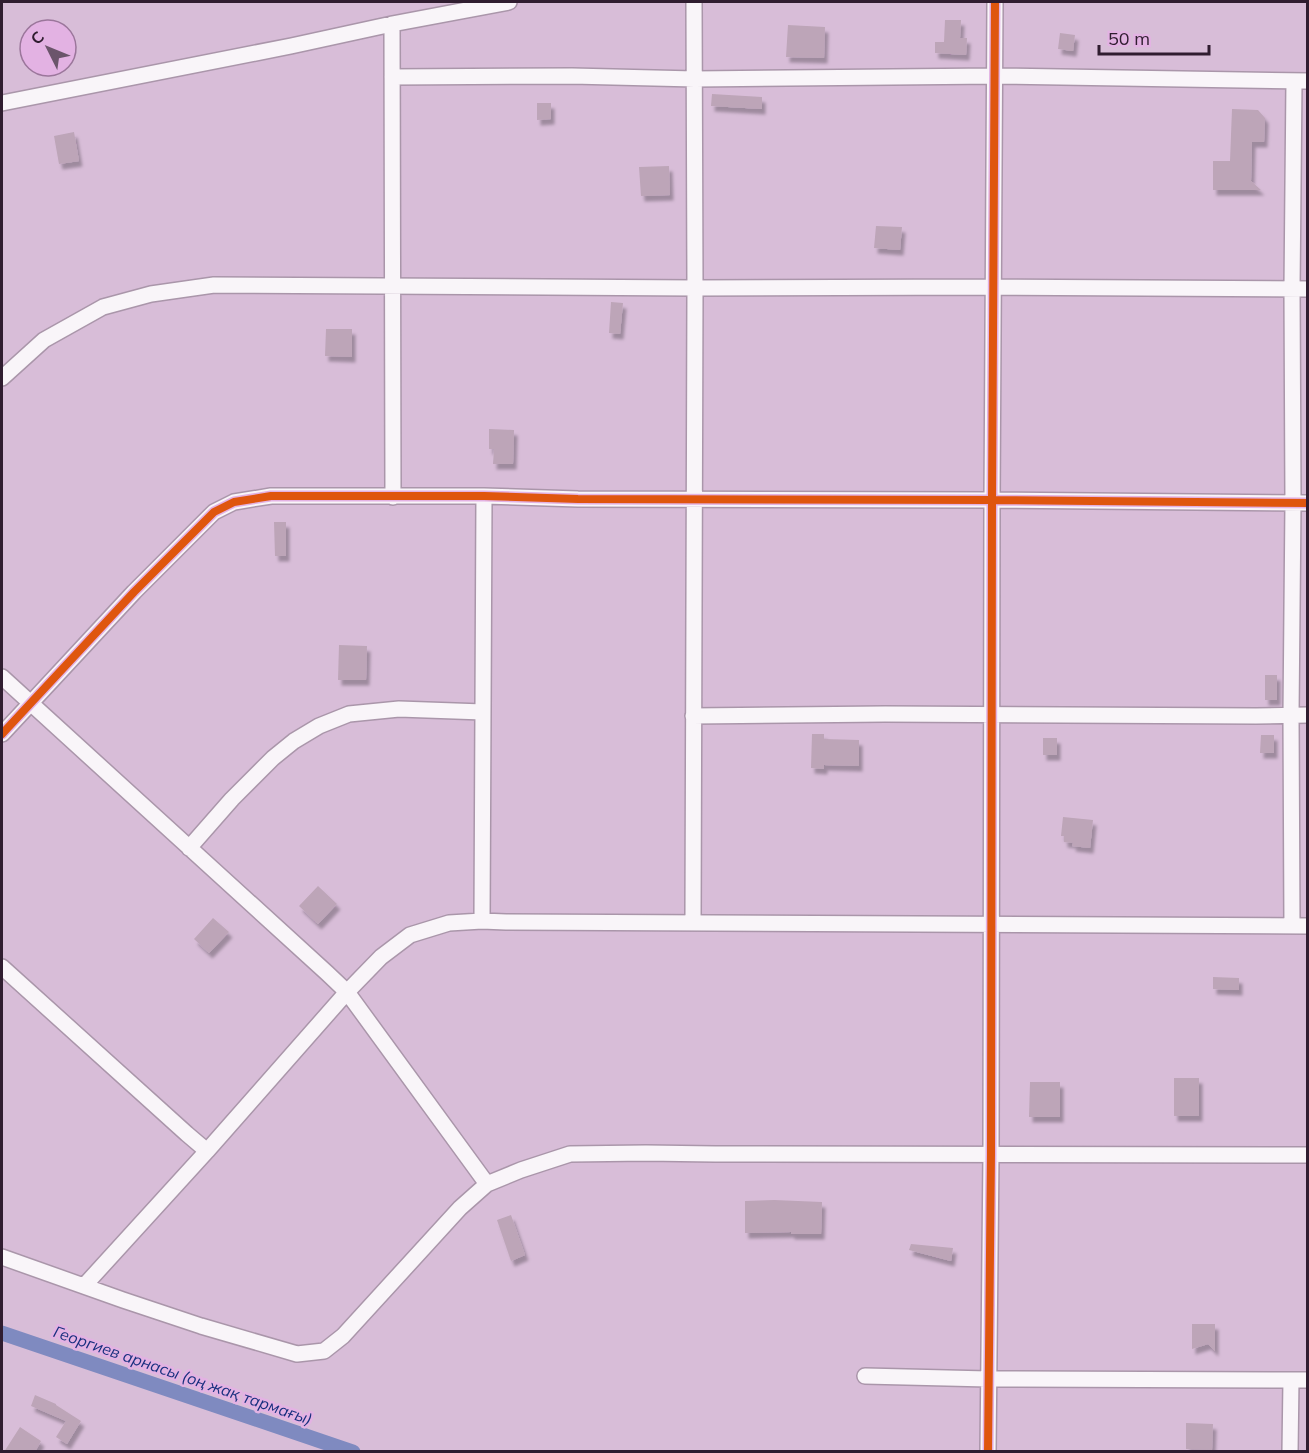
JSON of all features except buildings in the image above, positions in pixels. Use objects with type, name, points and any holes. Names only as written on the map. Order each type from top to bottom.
[{"type":"street","points":[[2,103],[509,2]]},
{"type":"street","points":[[693,923],[694,2]]},
{"type":"street","points":[[988,1452],[992,924],[994,2]]},
{"type":"street","points":[[392,24],[393,497]]},
{"type":"street","points":[[84,1286],[381,957],[410,935],[449,923],[482,921],[1300,926],[1291,715],[1300,503],[1301,81],[995,76],[695,79],[572,76],[392,77]]},
{"type":"street","points":[[2,378],[44,340],[103,307],[151,294],[214,285],[1300,289]]},
{"type":"street","points":[[2,734],[213,512],[234,502],[271,496],[484,496],[578,499],[1300,503]]},
{"type":"street","points":[[482,921],[484,496]]},
{"type":"street","points":[[2,677],[347,992],[487,1184]]},
{"type":"street","points":[[189,848],[232,799],[273,758],[294,741],[319,726],[349,714],[399,709],[483,712]]},
{"type":"street","points":[[693,716],[1308,715]]},
{"type":"street","points":[[2,967],[207,1151]]},
{"type":"street","points":[[2,1257],[201,1326],[287,1352],[304,1354],[324,1351],[343,1336],[452,1216],[487,1184],[520,1170],[570,1154],[1308,1155]]},
{"type":"street","points":[[865,1376],[988,1379],[1308,1380]]},
{"type":"street","points":[[1290,1452],[1291,1380]]},
{"type":"waterway","name":"Георгиев арнасы (оң жақ тармағы)","points":[[2,1333],[353,1452]]},
{"type":"cycle path","points":[[988,1452],[995,2]]},
{"type":"cycle path","points":[[2,734],[134,592],[214,512],[234,502],[271,496],[484,496],[578,499],[1308,503]]}]
